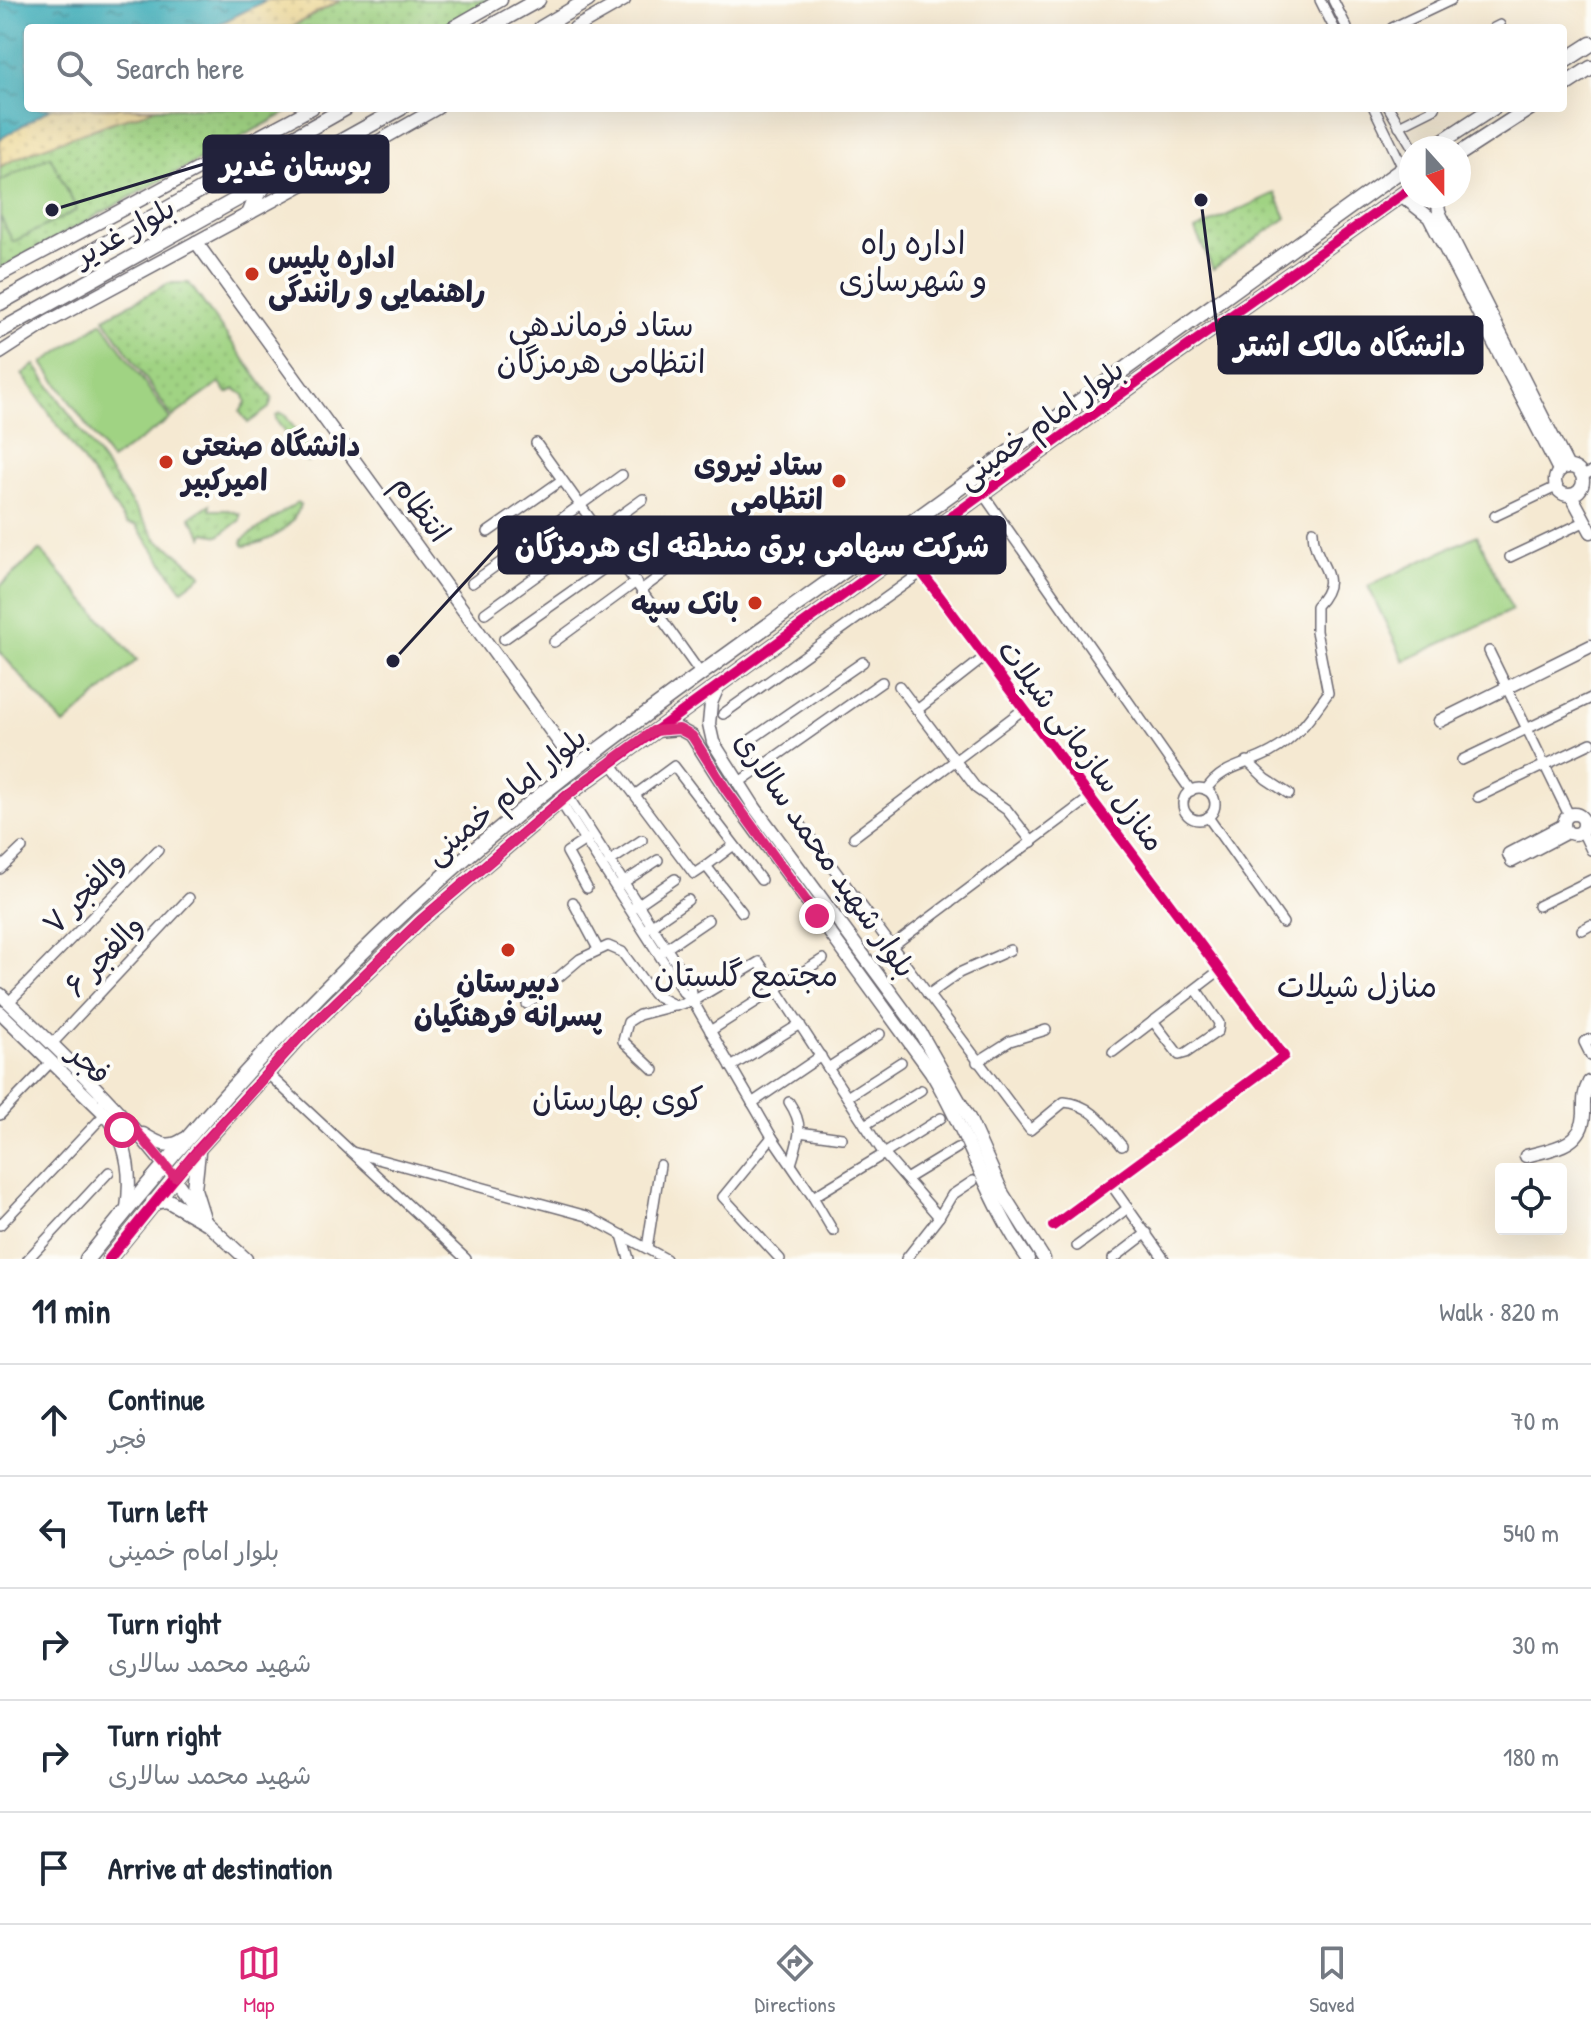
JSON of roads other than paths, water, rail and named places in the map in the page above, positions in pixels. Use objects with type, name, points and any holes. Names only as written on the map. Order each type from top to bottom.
[{"type":"main road","points":[[495,24],[538,0]]},
{"type":"main road","points":[[548,24],[588,0]]},
{"type":"main road","points":[[1567,59],[1591,44]]},
{"type":"main road","points":[[1567,83],[1591,68]]},
{"type":"main road","name":"بلوار غدیر","points":[[0,303],[339,112]]},
{"type":"main road","name":"بلوار غدیر","points":[[0,331],[394,112]]},
{"type":"main road","points":[[1450,136],[1487,112]]},
{"type":"main road","points":[[1471,146],[1524,112]]},
{"type":"main road","name":"بلوار امام خمینی","points":[[87,1259],[160,1168],[287,1028],[411,906],[516,815],[701,674],[1399,172]]},
{"type":"main road","points":[[250,212],[258,193],[270,182]]},
{"type":"main road","name":"بلوار امام خمینی","points":[[109,1259],[199,1148],[298,1039],[421,920],[563,798],[1399,197]]},
{"type":"main road","points":[[1153,349],[1165,363]]},
{"type":"main road","points":[[199,1148],[194,1189],[204,1221]]},
{"type":"main road","points":[[153,1202],[167,1200],[204,1221]]},
{"type":"street","points":[[459,24],[501,0]]},
{"type":"street","points":[[582,24],[624,0]]},
{"type":"street","points":[[1320,0],[1332,24]]},
{"type":"street","points":[[1333,0],[1345,24]]},
{"type":"street","points":[[1400,24],[1451,0]]},
{"type":"street","points":[[1328,17],[1339,11]]},
{"type":"street","points":[[0,275],[305,112]]},
{"type":"street","points":[[0,353],[48,322],[430,112]]},
{"type":"street","points":[[1376,112],[1399,152]]},
{"type":"street","points":[[1381,121],[1390,112]]},
{"type":"street","points":[[1392,112],[1405,136]]},
{"type":"street","points":[[1399,126],[1427,112]]},
{"type":"street","points":[[1421,208],[1454,253]]},
{"type":"street","points":[[1438,208],[1454,253],[1564,468]]},
{"type":"street","name":"انتظام","points":[[196,242],[577,767]]},
{"type":"street","points":[[536,443],[701,674]]},
{"type":"street","points":[[1510,557],[1589,522],[1581,483],[1574,468],[1564,468]]},
{"type":"street","points":[[1564,468],[1554,481],[1559,492],[1581,483]]},
{"type":"street","points":[[472,583],[622,475]]},
{"type":"street","points":[[488,532],[562,480]]},
{"type":"street","points":[[1495,516],[1556,487]]},
{"type":"street","points":[[983,494],[1191,791]]},
{"type":"street","points":[[485,613],[643,499]]},
{"type":"street","points":[[504,639],[664,526]]},
{"type":"street","points":[[1206,790],[1213,780],[1228,769],[1269,754],[1294,736],[1307,724],[1328,693],[1316,631],[1316,606],[1328,593],[1330,576],[1313,546],[1313,531]]},
{"type":"street","name":"منازل سازمانی شیلات","points":[[905,550],[1284,1056],[1110,1183]]},
{"type":"street","points":[[554,642],[688,555]]},
{"type":"street","points":[[723,714],[922,572]]},
{"type":"street","points":[[1440,721],[1591,646]]},
{"type":"street","points":[[1489,651],[1544,764],[1579,822],[1591,850]]},
{"type":"street","points":[[917,710],[986,656]]},
{"type":"street","points":[[757,771],[740,747],[863,662]]},
{"type":"street","name":"بلوار شهید محمد سالاری","points":[[721,682],[711,703],[709,724],[713,742],[733,787],[920,1032],[969,1118],[1003,1194],[1044,1259]]},
{"type":"street","points":[[733,787],[882,682]]},
{"type":"street","points":[[899,686],[983,795],[1011,813],[1032,842]]},
{"type":"street","points":[[1462,760],[1591,698]]},
{"type":"street","points":[[854,837],[1025,708]]},
{"type":"street","points":[[653,731],[679,729],[692,736],[733,787],[931,1072],[951,1108],[1005,1226],[1028,1259]]},
{"type":"street","points":[[1478,797],[1591,743]]},
{"type":"street","points":[[1247,761],[1266,779],[1289,794]]},
{"type":"street","points":[[610,762],[694,874],[734,845]]},
{"type":"street","points":[[636,794],[674,766],[761,880]]},
{"type":"street","points":[[1206,790],[1191,791],[1184,798],[1186,813],[1194,819],[1208,817]]},
{"type":"street","points":[[1206,790],[1215,803],[1208,817]]},
{"type":"street","points":[[891,947],[1091,797]]},
{"type":"street","points":[[563,798],[662,951],[683,992],[693,1001],[772,1137],[833,1231]]},
{"type":"street","points":[[1208,817],[1283,923]]},
{"type":"street","points":[[801,825],[1030,1130],[1064,1102],[1078,1103],[1093,1112],[1122,1146]]},
{"type":"street","points":[[588,838],[609,862],[619,886]]},
{"type":"street","points":[[587,888],[567,852],[588,838]]},
{"type":"street","points":[[609,862],[642,840]]},
{"type":"street","points":[[0,869],[22,848]]},
{"type":"street","name":"والفجر ۷","points":[[3,1003],[158,850]]},
{"type":"street","points":[[619,886],[658,860]]},
{"type":"street","points":[[706,866],[742,912]]},
{"type":"street","points":[[634,908],[675,879]]},
{"type":"street","points":[[1538,906],[1591,880]]},
{"type":"street","name":"والفجر ۶","points":[[51,1045],[189,898]]},
{"type":"street","points":[[646,928],[688,900]]},
{"type":"street","points":[[573,902],[598,949]]},
{"type":"street","points":[[662,951],[708,920]]},
{"type":"street","points":[[527,1004],[563,971],[608,946],[618,948],[653,994],[676,1006]]},
{"type":"street","points":[[928,995],[959,973],[1010,950]]},
{"type":"street","points":[[710,1031],[823,959]]},
{"type":"street","points":[[654,1070],[623,1041],[624,1027],[628,1022],[639,1015],[693,1001],[759,962],[884,1154],[939,1217]]},
{"type":"street","points":[[1113,1052],[1220,970]]},
{"type":"street","points":[[1153,1021],[1179,1055],[1218,1031],[1219,1023],[1196,989]]},
{"type":"street","name":"فجر","points":[[3,1003],[51,1045],[122,1125],[129,1168],[127,1208]]},
{"type":"street","name":"فجر","points":[[3,1003],[51,1062],[105,1114],[137,1131],[160,1168],[204,1221],[246,1259]]},
{"type":"street","points":[[731,1067],[800,1024]]},
{"type":"street","points":[[977,1062],[1010,1041],[1046,1030]]},
{"type":"street","points":[[828,1068],[880,1034]]},
{"type":"street","points":[[1591,1039],[1584,1042],[1591,1056]]},
{"type":"street","points":[[752,1103],[821,1056]]},
{"type":"street","points":[[0,1115],[51,1062]]},
{"type":"street","points":[[847,1097],[901,1062]]},
{"type":"street","points":[[267,1073],[466,1259]]},
{"type":"street","points":[[1526,1156],[1555,1148],[1575,1138],[1583,1128],[1583,1092],[1591,1082]]},
{"type":"street","points":[[865,1125],[921,1090]]},
{"type":"street","points":[[789,1102],[800,1118],[791,1164]]},
{"type":"street","points":[[0,1225],[105,1114]]},
{"type":"street","points":[[813,1197],[941,1118]]},
{"type":"street","points":[[137,1131],[167,1146],[177,1144],[192,1132]]},
{"type":"street","points":[[799,1132],[842,1138]]},
{"type":"street","points":[[772,1137],[723,1197],[780,1259]]},
{"type":"street","points":[[906,1179],[957,1148]]},
{"type":"street","points":[[352,1152],[587,1216],[666,1259]]},
{"type":"street","points":[[647,1248],[660,1165]]},
{"type":"street","points":[[28,1259],[109,1172]]},
{"type":"street","points":[[906,1259],[952,1195],[973,1181]]},
{"type":"street","points":[[1053,1226],[1110,1183],[1164,1259]]},
{"type":"street","points":[[1077,1246],[1128,1208]]},
{"type":"street","points":[[1113,1259],[1147,1233]]},
{"type":"street","points":[[622,1235],[629,1259]]},
{"type":"water","points":[[0,0],[267,0],[219,24],[24,24],[24,112],[44,112],[0,139]]},
{"type":"place","name":"دانشگاه مالک اشتر","points":[[1201,200]]},
{"type":"place","name":"بوستان غدیر","points":[[52,210]]},
{"type":"place","name":"اداره پلیس راهنمایی و رانندگی","points":[[252,274]]},
{"type":"place","name":"دانشگاه صنعتی امیرکبیر","points":[[166,462]]},
{"type":"place","name":"ستاد نیروی انتظامی","points":[[839,481]]},
{"type":"place","name":"بانک سپه","points":[[755,603]]},
{"type":"place","name":"شرکت سهامی برق منطقه ای هرمزگان","points":[[393,661]]},
{"type":"place","name":"دبیرستان پسرانه فرهنگیان","points":[[508,950]]},
{"type":"district","name":"اداره راه و شهرسازی","points":[[913,260]]},
{"type":"district","name":"ستاد فرماندهی انتظامی هرمزگان","points":[[601,342]]},
{"type":"district","name":"مجتمع گلستان","points":[[746,974]]},
{"type":"district","name":"منازل شیلات","points":[[1357,985]]},
{"type":"district","name":"کوی بهارستان","points":[[618,1098]]}]
